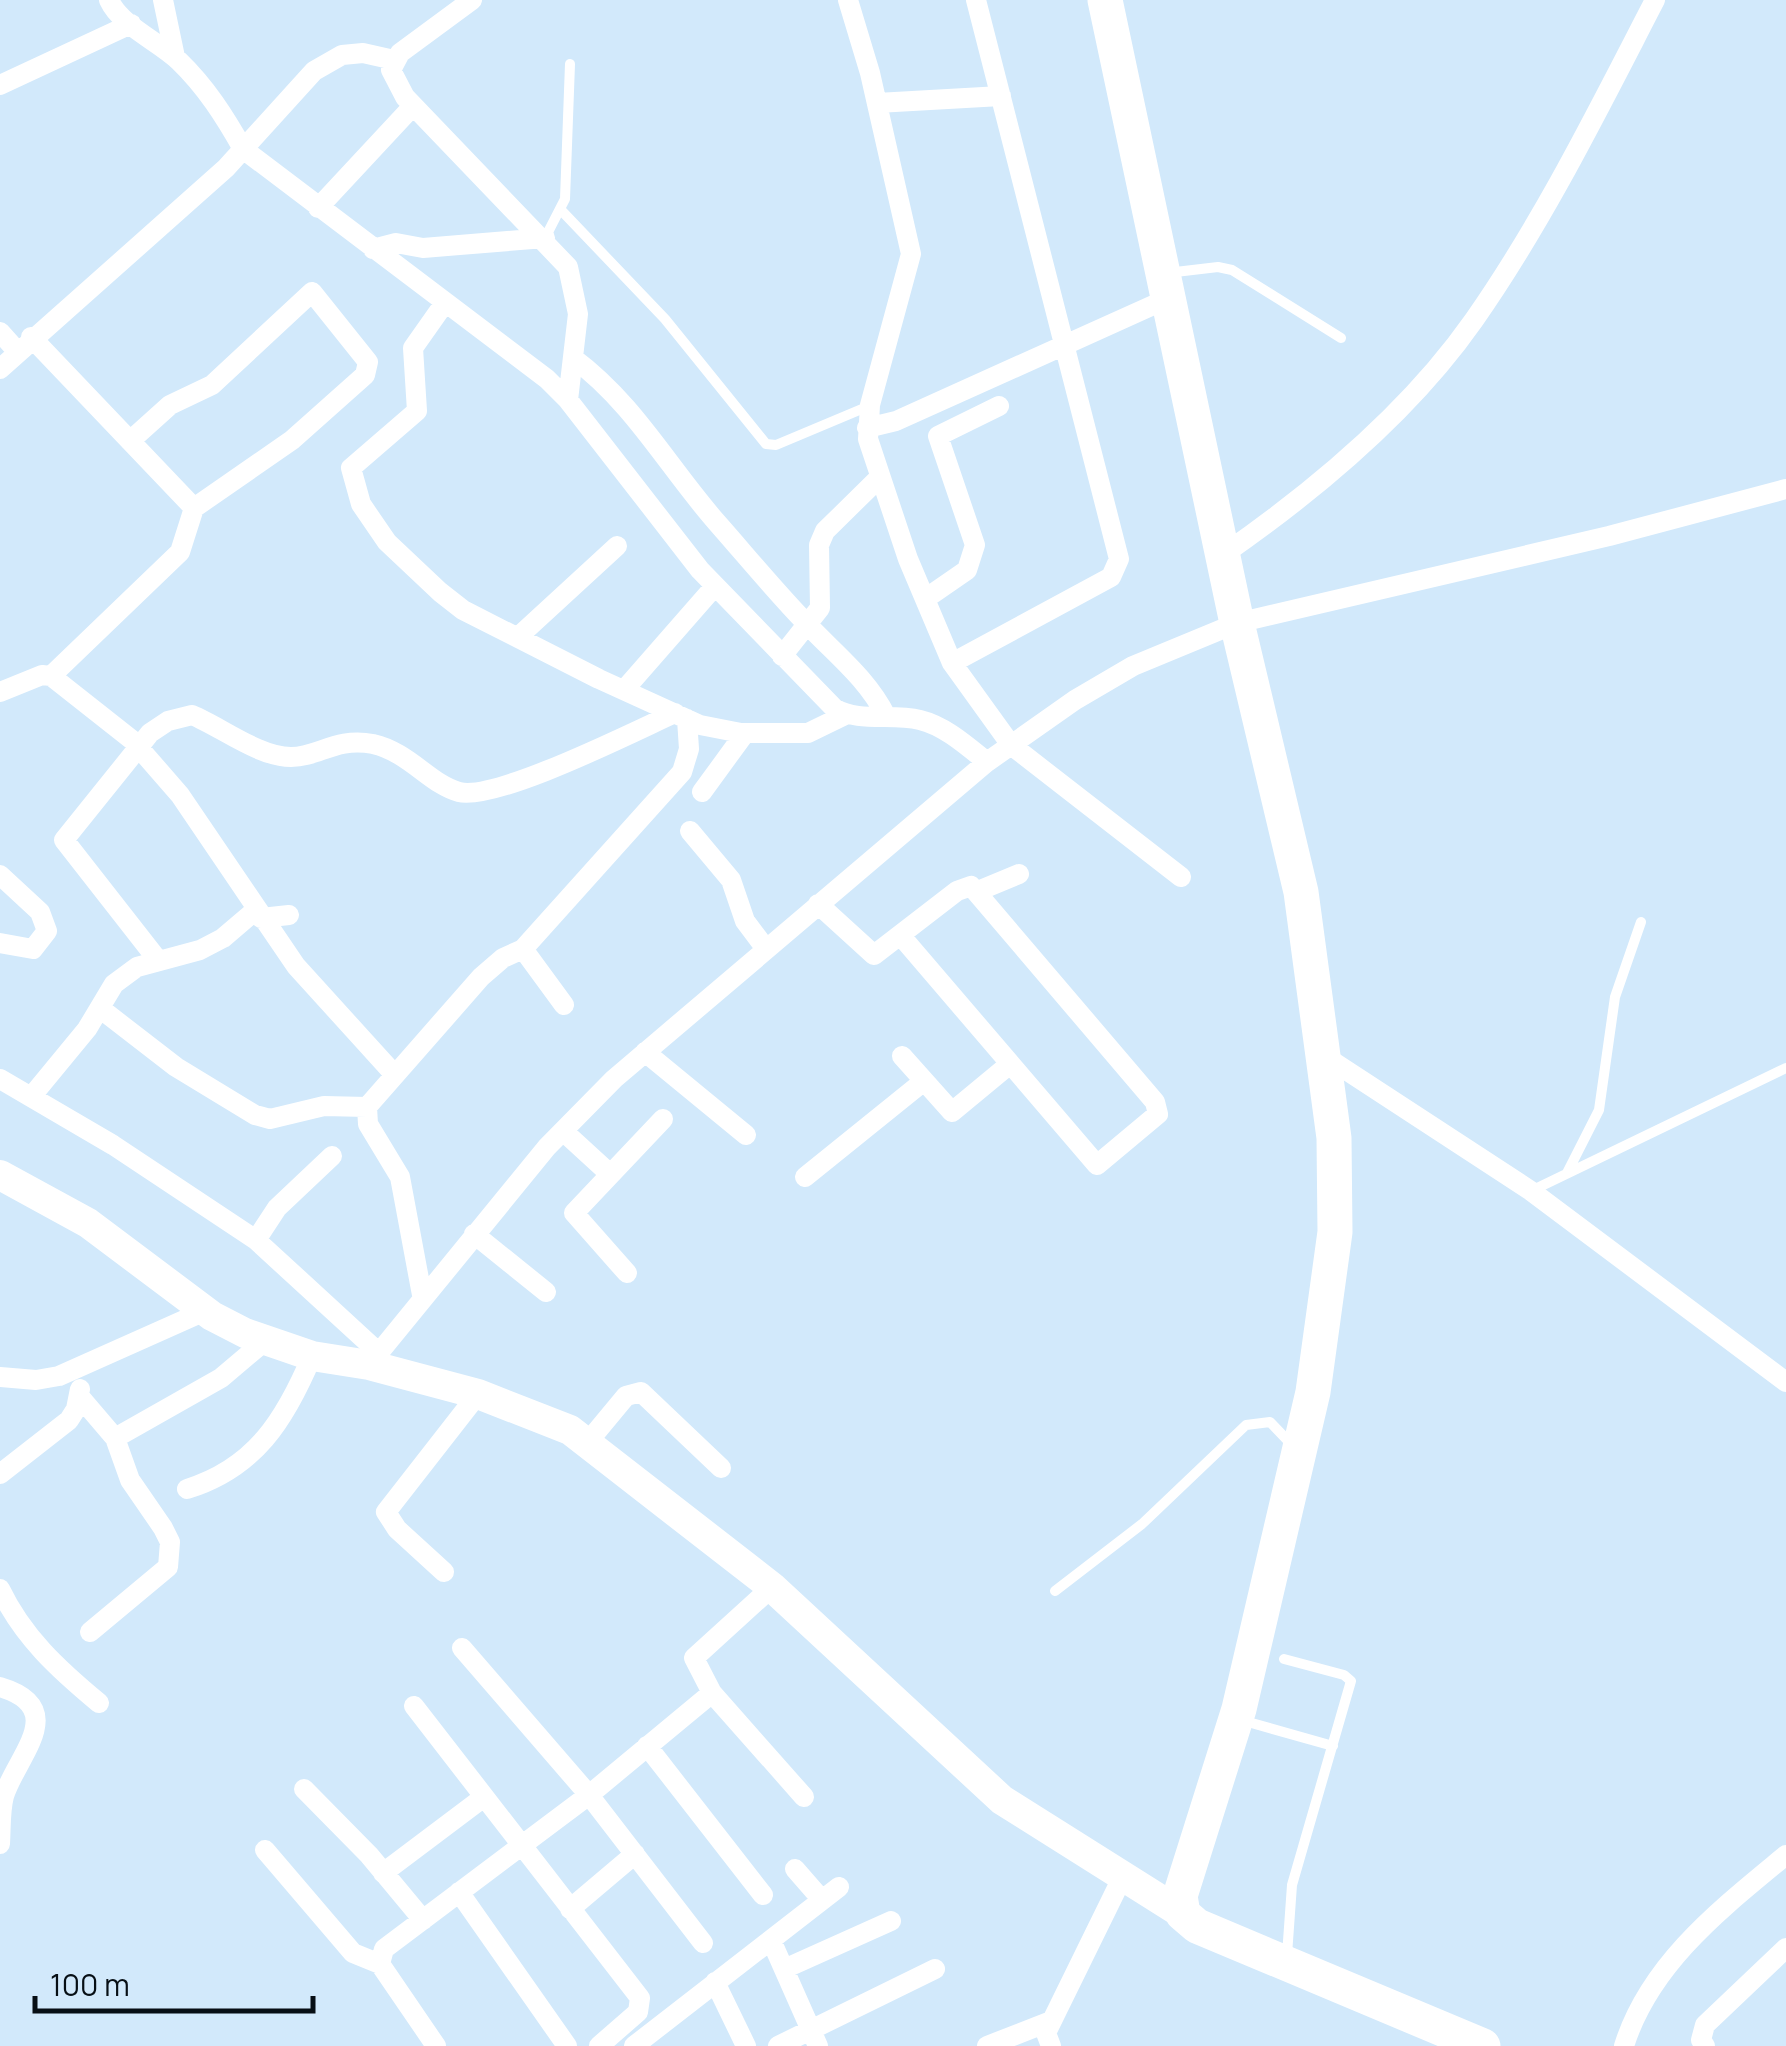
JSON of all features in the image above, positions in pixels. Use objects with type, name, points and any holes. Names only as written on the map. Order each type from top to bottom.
[{"type":"highway","points":[[1105,0],[1238,624],[1301,892],[1326,1056],[1335,1232],[1313,1392],[1236,1719],[1180,1896],[1182,1914],[1197,1926],[1484,2046]]},
{"type":"main road","points":[[0,1175],[88,1223],[206,1310],[266,1340],[312,1356],[374,1358],[547,1418],[587,1444],[772,1587],[1002,1800],[1182,1914]]},
{"type":"street","points":[[109,0],[131,24],[175,57],[217,104],[243,150],[568,400],[716,586],[845,715]]},
{"type":"street","points":[[163,0],[175,57]]},
{"type":"street","points":[[394,60],[472,0]]},
{"type":"street","points":[[848,0],[911,254],[870,405],[867,428],[879,478],[952,663],[1011,744],[1181,877]]},
{"type":"street","points":[[952,663],[1112,576],[1120,559],[1060,343],[976,0]]},
{"type":"street","points":[[1224,554],[1302,500],[1397,409],[1473,321],[1543,207],[1655,0]]},
{"type":"street","points":[[0,85],[131,24]]},
{"type":"street","points":[[0,369],[243,150],[314,71],[342,56],[363,52],[394,60]]},
{"type":"street","points":[[394,60],[395,82],[413,106],[568,266],[578,314],[568,400]]},
{"type":"street","points":[[876,103],[1001,96]]},
{"type":"street","points":[[318,208],[413,106]]},
{"type":"street","points":[[373,249],[396,243],[423,248],[544,238]]},
{"type":"street","points":[[867,428],[896,421],[1060,343],[1166,286]]},
{"type":"street","points":[[51,676],[180,552],[194,508],[292,440],[369,368],[312,292],[212,385],[170,404],[130,440]]},
{"type":"street","points":[[444,304],[413,348],[417,411],[351,468],[361,504],[404,561],[464,610],[681,716],[746,733],[808,732],[845,715],[923,720],[956,737],[986,762]]},
{"type":"street","points":[[0,332],[24,344],[130,440],[194,508]]},
{"type":"street","points":[[574,358],[649,431],[714,520],[807,624],[873,690],[886,716]]},
{"type":"street","points":[[925,599],[967,570],[976,545],[938,436],[999,406]]},
{"type":"street","points":[[782,656],[823,598],[819,544],[825,531],[879,478]]},
{"type":"street","points":[[0,1079],[114,1145],[256,1240],[374,1358],[422,1295],[563,1131],[645,1052],[986,762],[1133,666],[1238,624],[1598,539],[1786,488]]},
{"type":"street","points":[[518,637],[617,546]]},
{"type":"street","points":[[624,690],[716,586]]},
{"type":"street","points":[[0,692],[42,675],[51,676],[140,748],[180,795],[258,914],[314,988],[394,1074]]},
{"type":"street","points":[[157,959],[64,840],[150,733],[168,721],[192,715],[280,756],[294,757],[327,745],[376,745],[404,755],[447,787],[473,792],[578,757],[681,716]]},
{"type":"street","points":[[422,1295],[400,1177],[368,1124],[367,1107],[481,977],[503,958],[523,950],[682,772],[690,749],[681,716]]},
{"type":"street","points":[[702,792],[746,733]]},
{"type":"street","points":[[690,831],[730,880],[745,921],[766,949]]},
{"type":"street","points":[[0,874],[40,912],[47,930],[34,949],[0,942]]},
{"type":"street","points":[[978,890],[1019,874]]},
{"type":"street","points":[[818,904],[869,954],[879,954],[900,936],[956,891],[971,886],[978,890],[1053,986],[1156,1102],[1158,1114],[1096,1165],[900,936]]},
{"type":"street","points":[[31,1096],[101,1008],[114,984],[136,966],[212,944],[258,914],[289,915]]},
{"type":"street","points":[[523,950],[564,1005]]},
{"type":"street","points":[[101,1008],[176,1067],[255,1116],[270,1120],[324,1106],[367,1107]]},
{"type":"street","points":[[645,1052],[746,1135]]},
{"type":"street","points":[[902,1056],[955,1112],[1010,1064]]},
{"type":"street","points":[[1326,1056],[1531,1191],[1625,1266],[1786,1382]]},
{"type":"street","points":[[805,1177],[924,1081]]},
{"type":"street","points":[[627,1272],[574,1213],[663,1120]]},
{"type":"street","points":[[563,1131],[610,1174]]},
{"type":"street","points":[[256,1240],[277,1208],[332,1156]]},
{"type":"street","points":[[474,1234],[546,1292]]},
{"type":"street","points":[[0,1378],[36,1380],[80,1367],[206,1310]]},
{"type":"street","points":[[114,1438],[222,1378],[266,1340]]},
{"type":"street","points":[[186,1489],[221,1478],[259,1448],[285,1410],[312,1356]]},
{"type":"street","points":[[0,1474],[68,1420],[80,1397],[80,1367]]},
{"type":"street","points":[[587,1444],[626,1396],[642,1392],[721,1468]]},
{"type":"street","points":[[444,1572],[397,1529],[386,1512],[478,1394]]},
{"type":"street","points":[[80,1397],[114,1438],[130,1480],[170,1542],[171,1555],[168,1567],[90,1632]]},
{"type":"street","points":[[772,1587],[694,1658],[694,1665],[712,1693],[804,1796]]},
{"type":"street","points":[[0,1589],[24,1632],[52,1664],[99,1703]]},
{"type":"street","points":[[462,1648],[589,1795],[703,1944]]},
{"type":"street","points":[[0,1687],[26,1702],[37,1720],[36,1737],[3,1800],[0,1844]]},
{"type":"street","points":[[380,1964],[384,1949],[589,1795],[712,1693]]},
{"type":"street","points":[[414,1706],[640,1998],[638,2012],[598,2046]]},
{"type":"street","points":[[647,1746],[763,1895]]},
{"type":"street","points":[[304,1790],[423,1920]]},
{"type":"street","points":[[383,1872],[484,1797]]},
{"type":"street","points":[[264,1850],[353,1953],[380,1964],[436,2046]]},
{"type":"street","points":[[570,1909],[634,1854]]},
{"type":"street","points":[[1624,2046],[1651,1988],[1681,1949],[1786,1855]]},
{"type":"street","points":[[634,2046],[831,1894],[796,1869]]},
{"type":"street","points":[[1050,2046],[1046,2034],[1123,1876]]},
{"type":"street","points":[[460,1892],[566,2046]]},
{"type":"street","points":[[784,1969],[891,1921]]},
{"type":"street","points":[[771,1940],[814,2038]]},
{"type":"street","points":[[1706,2046],[1700,2040],[1704,2025],[1786,1948]]},
{"type":"street","points":[[778,2046],[814,2038],[935,1969]]},
{"type":"street","points":[[715,1982],[746,2046]]},
{"type":"street","points":[[987,2046],[1052,2021]]},
{"type":"lane","points":[[544,238],[566,190],[570,64]]},
{"type":"lane","points":[[560,209],[665,319],[766,444],[776,445],[870,405]]},
{"type":"lane","points":[[1166,286],[1218,266],[1232,270],[1341,338]]},
{"type":"lane","points":[[1567,1174],[1599,1110],[1615,997],[1641,922]]},
{"type":"lane","points":[[1531,1191],[1786,1068]]},
{"type":"lane","points":[[1055,1591],[1142,1524],[1246,1425],[1270,1422],[1297,1450]]},
{"type":"lane","points":[[1284,1659],[1344,1675],[1350,1681],[1292,1885],[1287,1964]]},
{"type":"lane","points":[[1236,1719],[1333,1746]]}]
